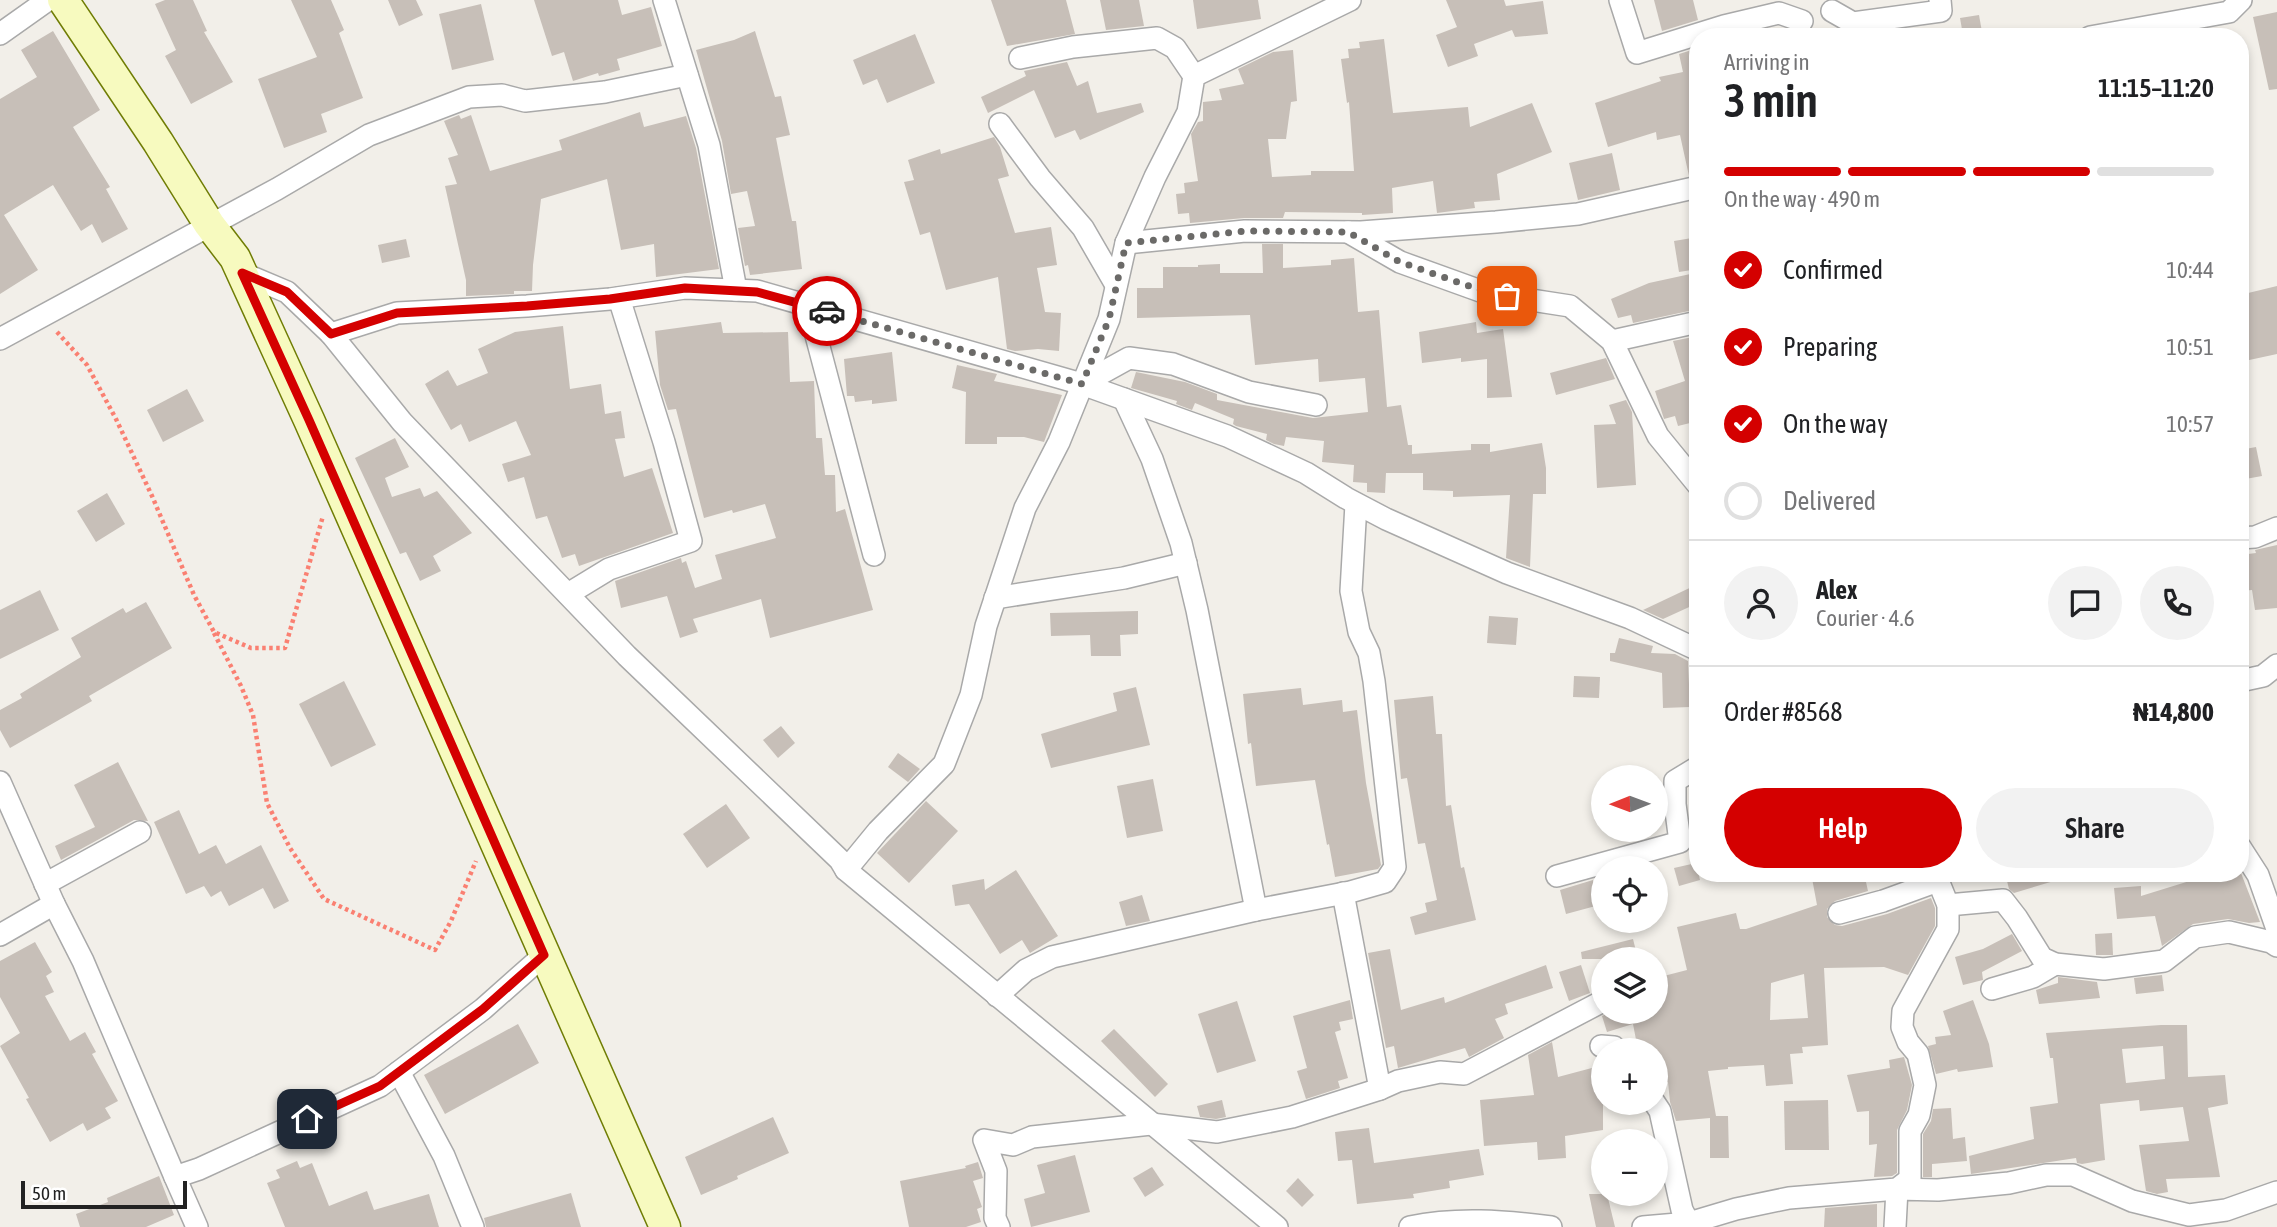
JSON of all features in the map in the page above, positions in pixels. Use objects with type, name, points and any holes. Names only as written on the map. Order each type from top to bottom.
[{"type":"street","points":[[0,34],[48,0]]},
{"type":"street","points":[[63,0],[209,224],[235,257],[665,1227]]},
{"type":"street","points":[[664,0],[709,145],[736,290]]},
{"type":"street","points":[[1194,76],[1350,0]]},
{"type":"street","points":[[1620,0],[1637,53],[1689,37]]},
{"type":"street","points":[[1803,28],[1832,6],[1853,23],[1941,11],[1940,0]]},
{"type":"street","points":[[2140,28],[2229,12],[2241,0]]},
{"type":"street","points":[[1718,28],[1779,13],[1801,28]]},
{"type":"street","points":[[846,870],[878,831],[944,764],[971,695],[986,626],[1025,508],[1059,442],[1109,319],[1126,243],[1188,112],[1194,76],[1175,48],[1157,38],[1073,47],[1020,58]]},
{"type":"street","points":[[0,340],[277,189],[369,135],[469,97],[502,95],[525,102],[605,92],[687,75]]},
{"type":"street","points":[[1000,124],[1040,178],[1083,228],[1116,285]]},
{"type":"street","points":[[1126,243],[1245,231],[1348,232],[1496,222],[1578,214],[1689,189]]},
{"type":"street","points":[[1348,232],[1400,262],[1486,292],[1570,306],[1612,341],[1658,436],[1689,472]]},
{"type":"street","points":[[242,273],[287,292],[331,334],[402,422],[627,656],[840,860],[846,870],[1277,1227]]},
{"type":"street","points":[[331,334],[397,313],[527,306],[619,298],[685,288],[757,292],[1082,384],[1227,436],[1306,473],[1356,504],[1507,573],[1630,618],[1689,646]]},
{"type":"street","points":[[568,594],[609,569],[691,541],[664,442],[619,298]]},
{"type":"street","points":[[808,305],[874,555]]},
{"type":"street","points":[[1612,341],[1689,324]]},
{"type":"street","points":[[1082,384],[1129,358],[1173,364],[1249,392],[1316,405]]},
{"type":"street","points":[[1124,399],[1152,459],[1186,563],[1255,910]]},
{"type":"street","points":[[998,996],[1026,970],[1052,957],[1385,882],[1395,867],[1374,681],[1369,653],[1359,632],[1351,591],[1356,504]]},
{"type":"street","points":[[2249,537],[2277,528]]},
{"type":"street","points":[[995,598],[1124,578],[1186,563]]},
{"type":"street","points":[[2249,679],[2263,676],[2277,665]]},
{"type":"street","points":[[1557,876],[1680,842],[1675,780],[1689,772]]},
{"type":"street","points":[[0,782],[54,904],[83,961],[197,1227]]},
{"type":"street","points":[[46,884],[140,832]]},
{"type":"street","points":[[2249,860],[2258,875],[2277,929]]},
{"type":"street","points":[[1839,914],[1884,901],[1925,882]]},
{"type":"street","points":[[1895,1227],[1897,1189],[1910,1179],[1910,1131],[1919,1115],[1925,1085],[1918,1054],[1908,1042],[1902,1027],[1903,1012],[1948,929],[1948,905],[1938,882]]},
{"type":"street","points":[[1343,893],[1381,1089]]},
{"type":"street","points":[[1948,905],[2003,900],[2042,958],[2055,964],[2104,969],[2164,961],[2195,937],[2229,932],[2271,942],[2277,946]]},
{"type":"street","points":[[0,935],[54,904]]},
{"type":"street","points":[[175,1177],[380,1086],[483,1009],[544,955]]},
{"type":"street","points":[[1992,989],[2033,977],[2055,964]]},
{"type":"street","points":[[999,1227],[995,1218],[996,1171],[985,1140],[1013,1145],[1032,1138],[1152,1124],[1217,1132],[1292,1117],[1381,1089],[1398,1081],[1440,1072],[1464,1074],[1591,1008]]},
{"type":"street","points":[[399,1072],[444,1156],[473,1227]]},
{"type":"street","points":[[1661,1115],[1682,1210],[1690,1225]]},
{"type":"street","points":[[1643,1227],[1690,1225],[1736,1209],[1789,1198],[1897,1189],[1938,1190],[2010,1183],[2046,1175],[2073,1175],[2132,1201],[2189,1215],[2226,1210],[2277,1192]]},
{"type":"street","points":[[1410,1227],[1438,1221],[1480,1220],[1551,1227]]},
{"type":"path","points":[[43,316],[87,365],[152,496],[194,595],[253,715],[267,803],[290,848],[324,899],[435,950],[451,921],[474,862],[494,841]]},
{"type":"path","points":[[214,632],[251,648],[285,648],[335,479]]},
{"type":"building","points":[[165,0],[193,0],[207,31],[204,32],[233,82],[191,104],[165,56],[176,50],[155,4]]},
{"type":"building","points":[[291,0],[331,0],[344,30],[339,33],[363,98],[321,114],[327,132],[284,148],[258,79],[317,57]]},
{"type":"building","points":[[388,0],[416,0],[423,15],[399,26]]},
{"type":"building","points":[[534,0],[618,0],[622,15],[651,7],[662,46],[617,59],[620,70],[573,81],[564,52],[552,56]]},
{"type":"building","points":[[991,0],[1066,0],[1075,34],[1007,46]]},
{"type":"building","points":[[1100,0],[1139,0],[1144,26],[1106,30]]},
{"type":"building","points":[[1193,0],[1258,0],[1261,19],[1197,29]]},
{"type":"building","points":[[1446,0],[1504,0],[1506,6],[1543,1],[1548,34],[1515,37],[1512,30],[1474,44],[1478,56],[1448,67],[1436,35],[1457,27]]},
{"type":"building","points":[[1654,0],[1693,0],[1698,20],[1662,31]]},
{"type":"building","points":[[481,4],[494,60],[452,70],[439,14]]},
{"type":"building","points":[[2277,12],[2277,89],[2269,90],[2253,17]]},
{"type":"building","points":[[1979,15],[1981,28],[1962,28],[1960,18]]},
{"type":"building","points":[[53,31],[100,110],[73,127],[110,187],[106,189],[128,229],[102,243],[92,224],[81,231],[53,185],[4,215],[38,270],[0,294],[0,99],[37,77],[21,50]]},
{"type":"building","points":[[755,31],[775,97],[781,96],[790,135],[776,138],[792,221],[796,221],[802,269],[750,275],[748,265],[745,266],[738,228],[755,226],[747,191],[731,194],[722,141],[696,50],[734,40]]},
{"type":"building","points":[[915,34],[935,83],[887,103],[877,79],[863,85],[853,60]]},
{"type":"building","points":[[1384,39],[1393,113],[1468,107],[1470,127],[1532,103],[1552,152],[1497,174],[1500,200],[1474,202],[1475,208],[1437,213],[1433,181],[1392,188],[1393,213],[1362,215],[1285,212],[1283,218],[1190,223],[1189,213],[1178,214],[1176,194],[1185,193],[1184,183],[1198,181],[1191,134],[1198,122],[1203,121],[1203,102],[1222,100],[1219,89],[1244,84],[1238,69],[1273,52],[1293,50],[1297,101],[1291,102],[1286,139],[1268,139],[1272,177],[1311,175],[1311,171],[1354,171],[1349,102],[1347,103],[1341,59],[1349,58],[1348,49],[1360,48],[1359,42]]},
{"type":"building","points":[[1689,51],[1689,176],[1680,135],[1657,140],[1656,132],[1608,147],[1595,103],[1661,81],[1659,77],[1683,72],[1679,54]]},
{"type":"building","points":[[1067,62],[1077,86],[1088,81],[1097,113],[1141,103],[1144,112],[1080,140],[1075,130],[1055,138],[1034,90],[988,113],[981,97],[1026,76],[1024,71]]},
{"type":"building","points":[[640,112],[644,127],[686,116],[696,148],[719,269],[656,277],[654,244],[621,250],[607,179],[541,199],[532,291],[466,296],[466,280],[445,186],[457,184],[448,158],[458,155],[444,121],[459,115],[461,119],[471,115],[490,171],[562,150],[559,140]]},
{"type":"building","points":[[994,137],[1009,176],[998,179],[1015,233],[1051,227],[1057,265],[1037,268],[1045,312],[1061,313],[1059,351],[1007,349],[998,277],[946,290],[930,232],[920,235],[904,182],[914,180],[908,160],[940,149],[941,154]]},
{"type":"building","points":[[1612,153],[1620,190],[1578,200],[1569,163]]},
{"type":"building","points":[[1689,238],[1689,270],[1679,272],[1674,241]]},
{"type":"building","points":[[406,239],[410,257],[382,263],[378,245]]},
{"type":"building","points":[[1262,244],[1283,244],[1283,268],[1331,265],[1331,260],[1354,258],[1358,312],[1379,310],[1387,407],[1401,405],[1412,454],[1471,450],[1471,444],[1490,444],[1490,452],[1542,443],[1546,494],[1533,494],[1530,567],[1506,558],[1510,495],[1453,497],[1453,491],[1423,490],[1423,473],[1386,473],[1385,493],[1367,492],[1367,483],[1353,482],[1354,465],[1322,462],[1324,441],[1286,437],[1284,446],[1274,444],[1266,440],[1267,434],[1236,426],[1233,424],[1234,419],[1195,403],[1192,410],[1176,404],[1177,401],[1131,388],[1136,372],[1185,382],[1217,394],[1217,400],[1313,418],[1368,412],[1365,378],[1319,382],[1318,359],[1255,365],[1250,315],[1137,318],[1137,288],[1163,288],[1163,267],[1220,264],[1220,273],[1263,273]]},
{"type":"building","points":[[1689,274],[1689,311],[1633,323],[1631,315],[1618,318],[1611,299],[1649,283]]},
{"type":"building","points":[[2277,286],[2277,354],[2249,360],[2249,293]]},
{"type":"building","points":[[721,322],[723,333],[788,332],[790,382],[814,381],[816,438],[822,438],[825,475],[835,475],[836,512],[845,509],[873,610],[770,638],[761,599],[693,619],[698,632],[680,638],[667,596],[621,608],[615,581],[681,558],[682,563],[686,561],[695,588],[722,579],[715,555],[776,538],[765,504],[704,518],[676,409],[668,410],[660,385],[655,331]]},
{"type":"building","points":[[1476,322],[1477,333],[1503,329],[1512,397],[1487,398],[1487,359],[1461,362],[1461,358],[1422,363],[1419,332]]},
{"type":"building","points":[[563,326],[570,389],[601,384],[605,414],[621,411],[625,438],[615,439],[624,477],[652,468],[673,533],[579,566],[575,554],[562,558],[547,516],[536,519],[524,477],[508,482],[502,464],[531,455],[516,421],[469,442],[461,424],[451,430],[425,384],[448,370],[457,386],[488,373],[478,349],[515,332]]},
{"type":"building","points":[[1689,338],[1689,423],[1678,426],[1675,416],[1664,419],[1655,391],[1685,381],[1673,341]]},
{"type":"building","points":[[892,352],[897,401],[872,404],[872,400],[855,402],[854,396],[847,396],[844,359]]},
{"type":"building","points":[[1606,358],[1615,379],[1556,395],[1550,373]]},
{"type":"building","points":[[957,365],[997,374],[994,381],[1062,395],[1044,442],[1024,437],[997,437],[997,444],[965,444],[966,392],[952,388]]},
{"type":"building","points":[[187,389],[204,421],[163,442],[147,410]]},
{"type":"building","points":[[1626,400],[1632,412],[1636,485],[1597,488],[1594,425],[1616,424],[1609,405]]},
{"type":"building","points":[[395,438],[409,467],[385,478],[392,497],[420,488],[424,497],[437,491],[472,533],[433,556],[441,571],[420,581],[406,552],[400,554],[355,458]]},
{"type":"building","points":[[2256,447],[2262,476],[2249,478],[2249,448]]},
{"type":"building","points":[[107,493],[125,524],[96,542],[77,511]]},
{"type":"building","points":[[2277,545],[2277,608],[2255,610],[2252,590],[2249,590],[2249,554],[2256,553],[2255,550]]},
{"type":"building","points":[[1689,588],[1689,607],[1663,619],[1643,610]]},
{"type":"building","points":[[40,590],[59,630],[0,659],[0,610]]},
{"type":"building","points":[[146,602],[172,648],[89,696],[92,701],[10,748],[0,730],[0,710],[22,698],[20,694],[81,657],[71,638],[123,608],[126,613]]},
{"type":"building","points":[[1138,611],[1138,634],[1120,635],[1121,656],[1091,656],[1090,635],[1051,636],[1050,613]]},
{"type":"building","points":[[1489,616],[1518,618],[1516,645],[1487,643]]},
{"type":"building","points":[[1619,638],[1653,646],[1651,653],[1675,654],[1688,661],[1689,707],[1663,708],[1662,673],[1610,661],[1610,653],[1615,653]]},
{"type":"building","points":[[1574,676],[1600,677],[1599,698],[1573,697]]},
{"type":"building","points":[[344,681],[376,745],[331,767],[299,704]]},
{"type":"building","points":[[1136,687],[1150,745],[1051,768],[1041,734],[1117,711],[1113,693]]},
{"type":"building","points":[[1301,688],[1303,705],[1342,700],[1343,712],[1357,710],[1366,783],[1381,865],[1378,869],[1335,877],[1315,780],[1256,786],[1243,694]]},
{"type":"building","points":[[1433,696],[1436,734],[1442,734],[1446,806],[1451,805],[1461,868],[1464,867],[1476,920],[1415,935],[1410,917],[1427,912],[1425,903],[1437,900],[1425,843],[1418,844],[1407,778],[1401,779],[1394,700]]},
{"type":"building","points":[[781,726],[795,743],[778,758],[763,740]]},
{"type":"building","points":[[898,753],[920,769],[908,782],[888,767]]},
{"type":"building","points":[[118,762],[148,821],[134,820],[61,860],[55,846],[95,827],[74,785]]},
{"type":"building","points":[[1153,779],[1163,831],[1127,838],[1117,786]]},
{"type":"building","points":[[926,801],[958,831],[909,883],[877,853]]},
{"type":"building","points":[[726,804],[750,838],[707,868],[683,834]]},
{"type":"building","points":[[179,810],[199,854],[216,845],[226,864],[261,845],[289,901],[274,909],[263,888],[229,906],[221,891],[211,897],[204,886],[186,894],[154,822]]},
{"type":"building","points":[[1689,865],[1689,882],[1693,882],[1679,886],[1674,868]]},
{"type":"building","points":[[1016,870],[1058,936],[1030,953],[1022,940],[1000,954],[969,904],[955,906],[952,885],[984,879],[985,890]]},
{"type":"building","points":[[1591,881],[1591,907],[1566,914],[1560,890]]},
{"type":"building","points":[[1813,882],[1866,882],[1868,891],[1835,901],[1827,909],[1827,917],[1835,925],[1842,926],[1887,914],[1931,898],[1935,908],[1935,926],[1908,975],[1884,967],[1824,968],[1828,1045],[1802,1047],[1803,1053],[1790,1054],[1793,1084],[1766,1086],[1764,1065],[1708,1071],[1716,1116],[1728,1116],[1729,1158],[1710,1158],[1710,1118],[1676,1121],[1668,1082],[1668,1038],[1636,1038],[1633,1024],[1668,1024],[1668,975],[1687,970],[1677,927],[1736,913],[1740,929],[1817,905]],"holes":[[[1804,974],[1808,1018],[1770,1020],[1771,983]]]},
{"type":"building","points":[[2007,882],[2051,882],[2014,893],[2009,889]]},
{"type":"building","points":[[2186,882],[2244,882],[2260,922],[2228,919],[2193,924],[2162,946],[2155,916],[2117,919],[2114,888],[2141,886],[2141,896]]},
{"type":"building","points":[[1142,895],[1150,921],[1126,926],[1119,902]]},
{"type":"building","points":[[2112,933],[2113,955],[2096,955],[2095,934]]},
{"type":"building","points":[[2012,934],[2022,951],[1982,972],[1983,980],[1963,985],[1955,957],[1983,949]]},
{"type":"building","points":[[1633,939],[1635,947],[1601,947]]},
{"type":"building","points":[[35,942],[52,972],[46,976],[54,992],[45,996],[70,1041],[85,1032],[96,1052],[92,1054],[118,1101],[105,1108],[111,1118],[87,1131],[83,1123],[50,1142],[0,1046],[20,1033],[0,997],[0,961]]},
{"type":"building","points":[[1390,949],[1401,1010],[1444,997],[1445,1003],[1546,965],[1553,988],[1505,1004],[1508,1014],[1495,1019],[1504,1038],[1469,1057],[1465,1048],[1398,1068],[1394,1046],[1386,1048],[1368,953]]},
{"type":"building","points":[[1591,950],[1591,959],[1582,959],[1581,952]]},
{"type":"building","points":[[1581,965],[1590,993],[1569,1001],[1559,972]]},
{"type":"building","points":[[2162,975],[2164,991],[2136,994],[2134,978]]},
{"type":"building","points":[[2058,977],[2097,982],[2100,998],[2039,1004],[2036,990],[2058,983]]},
{"type":"building","points":[[1350,1000],[1353,1019],[1339,1022],[1341,1030],[1335,1032],[1348,1078],[1338,1081],[1340,1088],[1306,1099],[1297,1071],[1307,1068],[1293,1016]]},
{"type":"building","points":[[1973,1000],[1989,1044],[1993,1067],[1958,1072],[1957,1069],[1936,1074],[1928,1046],[1936,1044],[1935,1037],[1951,1035],[1943,1011]]},
{"type":"building","points":[[1237,1001],[1256,1061],[1217,1073],[1198,1014]]},
{"type":"building","points":[[518,1024],[539,1063],[445,1114],[424,1075]]},
{"type":"building","points":[[1604,1024],[1633,1024],[1607,1032]]},
{"type":"building","points":[[2187,1025],[2188,1077],[2225,1075],[2228,1104],[2208,1108],[2220,1177],[2166,1179],[2168,1192],[2157,1194],[2146,1191],[2139,1145],[2189,1141],[2183,1107],[2140,1111],[2139,1100],[2100,1104],[2105,1160],[2082,1164],[2077,1163],[2076,1158],[1971,1174],[1969,1156],[2034,1139],[2030,1107],[2058,1103],[2053,1058],[2050,1058],[2046,1033]],"holes":[[[2163,1046],[2165,1079],[2126,1083],[2122,1049]]]},
{"type":"building","points":[[1114,1029],[1168,1084],[1155,1097],[1101,1041]]},
{"type":"building","points":[[1552,1042],[1558,1077],[1591,1068],[1591,1115],[1603,1115],[1603,1129],[1591,1129],[1591,1132],[1565,1136],[1566,1158],[1538,1160],[1537,1142],[1484,1146],[1480,1100],[1534,1095],[1528,1055]]},
{"type":"building","points":[[1904,1057],[1912,1085],[1907,1110],[1897,1130],[1897,1173],[1874,1177],[1877,1144],[1869,1145],[1869,1111],[1857,1112],[1847,1075],[1890,1068],[1889,1060]]},
{"type":"building","points":[[1222,1100],[1226,1117],[1200,1117],[1197,1106]]},
{"type":"building","points":[[1828,1100],[1829,1150],[1785,1150],[1784,1101]]},
{"type":"building","points":[[1951,1108],[1953,1139],[1965,1137],[1967,1161],[1932,1164],[1932,1177],[1923,1177],[1923,1134],[1931,1121],[1933,1109]]},
{"type":"building","points":[[773,1117],[789,1153],[701,1195],[685,1157]]},
{"type":"building","points":[[1369,1128],[1374,1163],[1479,1149],[1484,1175],[1449,1181],[1450,1188],[1413,1194],[1414,1198],[1357,1204],[1352,1160],[1338,1161],[1335,1132]]},
{"type":"building","points":[[1075,1155],[1090,1212],[1031,1227],[1024,1199],[1045,1193],[1037,1165]]},
{"type":"building","points":[[297,1161],[300,1168],[312,1163],[329,1206],[367,1191],[374,1210],[429,1194],[439,1227],[285,1227],[267,1183],[280,1178],[276,1170]]},
{"type":"building","points":[[978,1162],[983,1178],[973,1181],[982,1207],[977,1209],[981,1222],[966,1227],[909,1227],[900,1181],[966,1168],[965,1166]]},
{"type":"building","points":[[1152,1167],[1164,1185],[1145,1197],[1133,1178]]},
{"type":"building","points":[[159,1176],[174,1215],[146,1227],[80,1227],[76,1214],[108,1202],[107,1198]]},
{"type":"building","points":[[1298,1178],[1314,1195],[1302,1207],[1286,1191]]},
{"type":"building","points":[[571,1193],[581,1227],[486,1227],[484,1218]]},
{"type":"building","points":[[1877,1204],[1877,1227],[1824,1227],[1825,1208]]},
{"type":"building","points":[[1592,1206],[1610,1206],[1615,1227],[1596,1227]]},
{"type":"way so far","points":[[827,311],[1082,384],[1109,319],[1126,243],[1245,231],[1348,232],[1400,262],[1486,292],[1507,296]]},
{"type":"route","points":[[307,1119],[380,1086],[483,1009],[544,955],[242,273],[287,292],[331,334],[397,313],[610,299],[685,288],[757,292],[827,311]]}]
